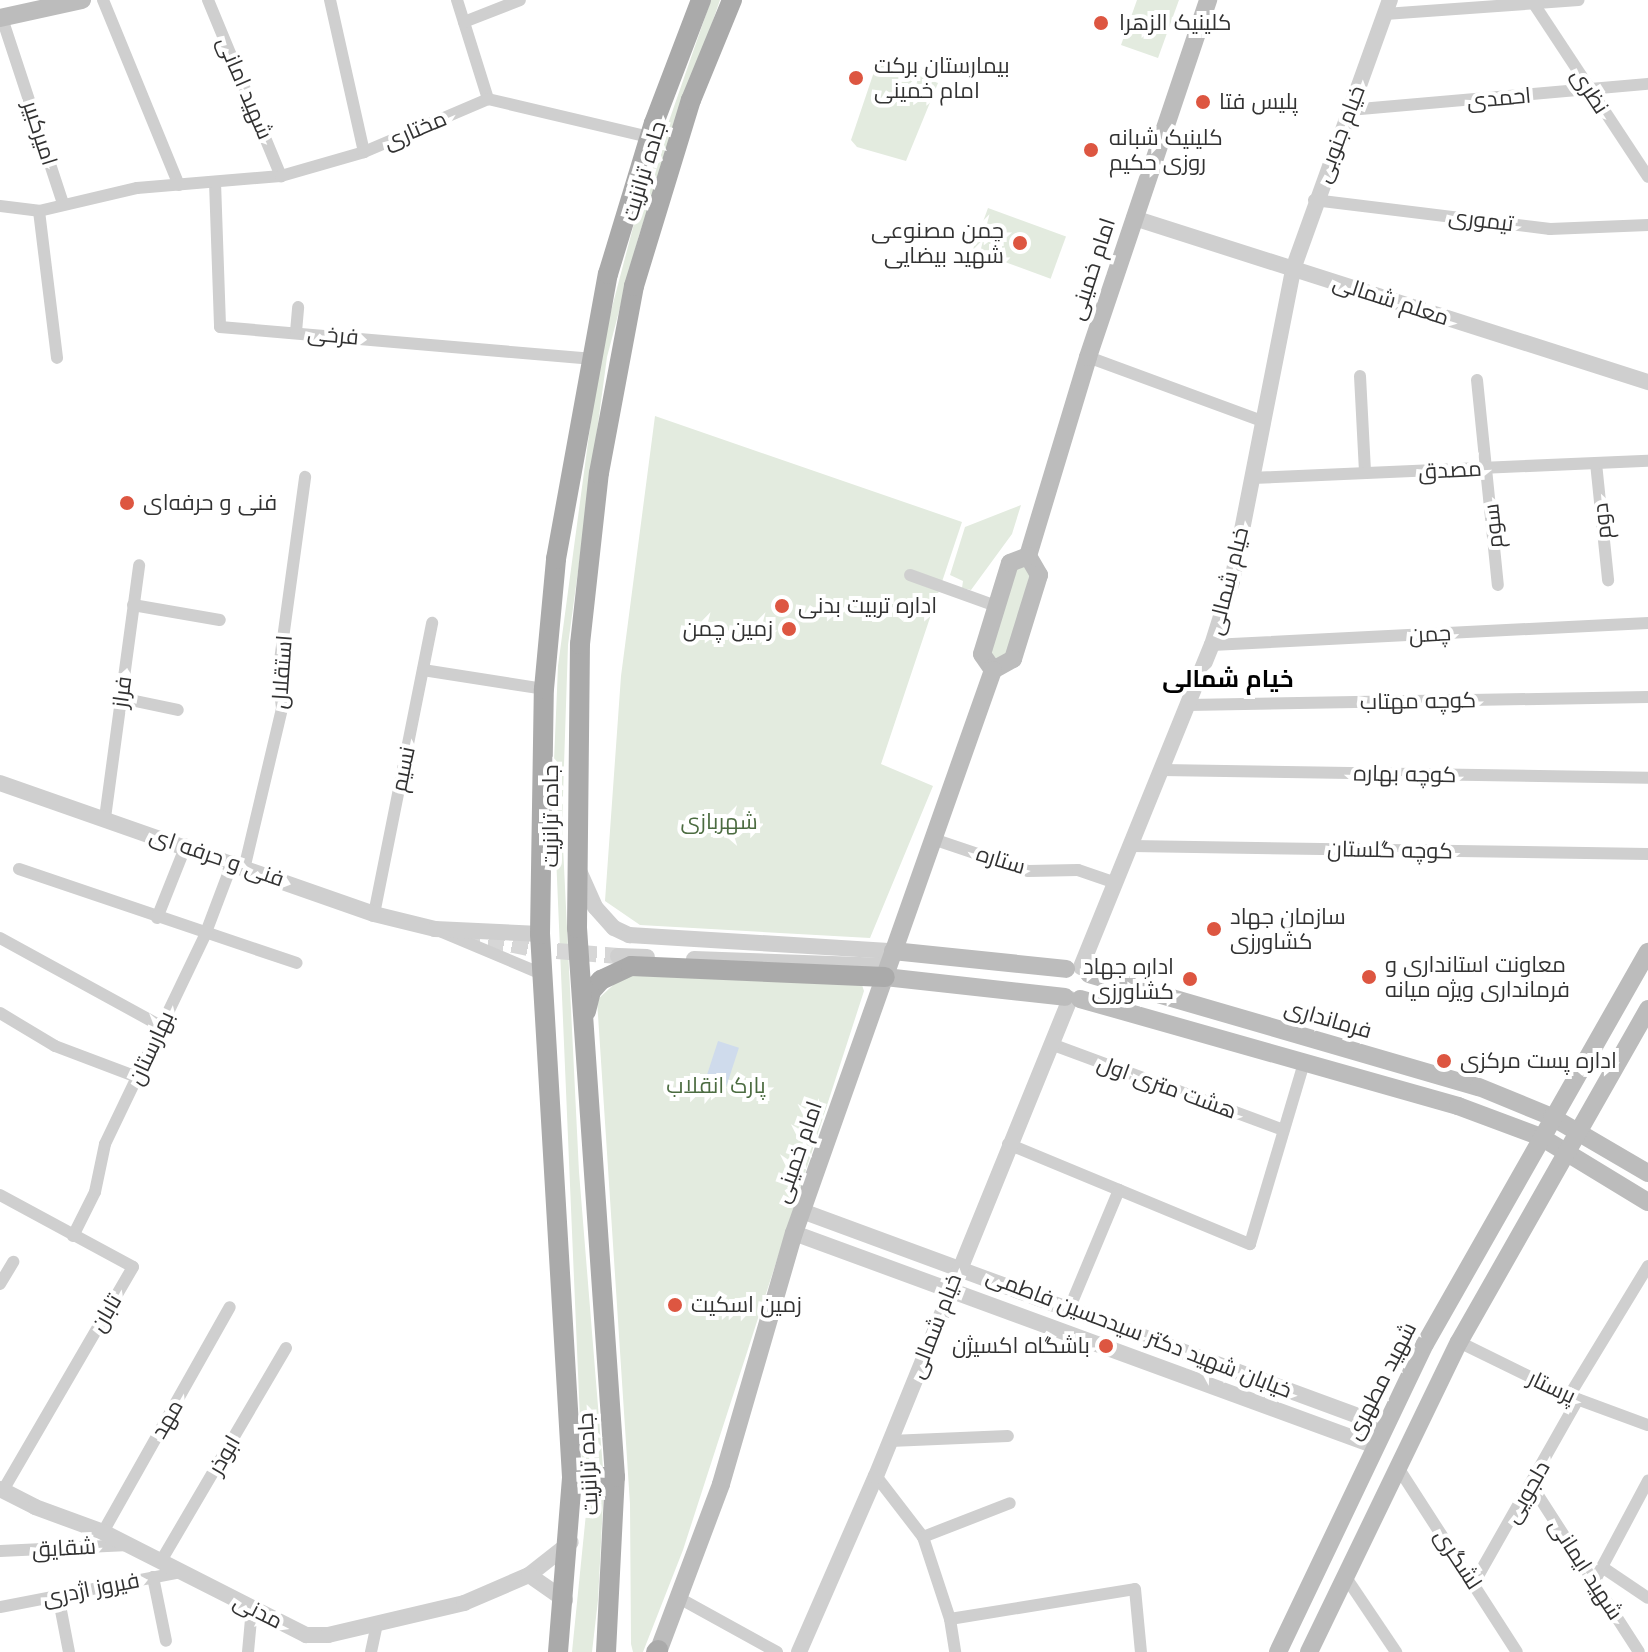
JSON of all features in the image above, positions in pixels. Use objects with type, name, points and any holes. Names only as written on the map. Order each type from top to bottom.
[{"type":"main road","points":[[1,18],[47,5],[82,0]]},
{"type":"main road","name":"جاده ترانزیت","points":[[558,1652],[571,1542],[572,1477],[540,934],[544,689],[556,559],[608,274],[649,137],[701,0]]},
{"type":"main road","name":"جاده ترانزیت","points":[[608,1642],[615,1477],[582,1030],[575,863],[580,644],[602,457],[634,286],[688,111],[732,0]]},
{"type":"main road","name":"امام خمینی","points":[[1028,556],[1088,357],[1208,0]]},
{"type":"main road","points":[[1028,556],[1039,575],[1013,659],[993,670],[982,654],[996,606],[1010,563],[1028,556]]},
{"type":"main road","name":"امام خمینی","points":[[657,1651],[721,1484],[794,1233],[993,670]]},
{"type":"main road","points":[[1552,1117],[1648,952]]},
{"type":"main road","points":[[582,1030],[591,991],[631,966],[889,965],[1072,998],[1458,1106],[1541,1137],[1648,1202]]},
{"type":"main road","name":"فرمانداری","points":[[889,965],[1078,970],[1479,1087],[1577,1129]]},
{"type":"main road","points":[[1078,970],[1091,989],[1072,998],[1058,983],[1078,970]]},
{"type":"main road","points":[[1170,1025],[1177,1000]]},
{"type":"main road","points":[[1309,1652],[1459,1342],[1577,1129],[1648,1009]]},
{"type":"main road","points":[[1338,1072],[1345,1049]]},
{"type":"main road","name":"شهید مطهری","points":[[1278,1652],[1385,1426],[1552,1117]]},
{"type":"main road","points":[[1577,1129],[1648,1173]]},
{"type":"main road","points":[[572,1477],[615,1477]]},
{"type":"main road","points":[[608,1642],[618,1652]]},
{"type":"street","points":[[103,0],[179,185]]},
{"type":"street","name":"شهید امانی","points":[[208,0],[281,176]]},
{"type":"street","points":[[330,0],[364,152]]},
{"type":"street","points":[[457,0],[488,99],[649,137]]},
{"type":"street","points":[[464,22],[520,0]]},
{"type":"street","points":[[1387,7],[1578,0]]},
{"type":"street","name":"نظری","points":[[1534,4],[1648,177]]},
{"type":"street","name":"خیام جنوبی","points":[[1293,269],[1314,200],[1387,7]]},
{"type":"street","name":"امیرکبیر","points":[[1,18],[63,203]]},
{"type":"street","name":"احمدی","points":[[1349,110],[1648,84]]},
{"type":"street","name":"مختاری","points":[[1,205],[39,211],[63,203],[179,185],[281,176],[364,152],[488,99]]},
{"type":"street","name":"فرخی","points":[[215,182],[220,327],[591,359]]},
{"type":"street","name":"تیموری","points":[[1314,200],[1550,229],[1648,225]]},
{"type":"street","points":[[39,211],[57,358]]},
{"type":"street","name":"معلم شمالی","points":[[1134,218],[1648,382]]},
{"type":"street","name":"خیام شمالی","points":[[1078,970],[1132,846],[1212,645],[1232,581],[1293,269]]},
{"type":"street","points":[[296,332],[298,307]]},
{"type":"street","points":[[1088,357],[1262,421]]},
{"type":"street","points":[[1360,376],[1365,473]]},
{"type":"street","name":"سوم","points":[[1477,380],[1498,585]]},
{"type":"street","name":"مصدق","points":[[1252,478],[1648,461]]},
{"type":"street","name":"دوم","points":[[1596,463],[1608,580]]},
{"type":"street","name":"استقلال","points":[[239,863],[282,708],[278,675],[305,477]]},
{"type":"street","name":"فراز","points":[[105,818],[139,565]]},
{"type":"street","points":[[910,575],[996,606]]},
{"type":"street","points":[[133,605],[220,620]]},
{"type":"street","name":"نسيم","points":[[374,914],[432,623]]},
{"type":"street","name":"چمن","points":[[1212,645],[1648,623]]},
{"type":"street","points":[[423,670],[544,689]]},
{"type":"street","name":"کوچه مهتاب","points":[[1188,705],[1648,697]]},
{"type":"street","points":[[121,698],[178,710]]},
{"type":"street","name":"کوچه بهاره","points":[[1162,770],[1648,778]]},
{"type":"street","name":"فنی و حرفه ای","points":[[0,783],[239,863],[374,914],[435,929],[540,934]]},
{"type":"street","name":"ستاره","points":[[933,839],[1028,871],[1078,870],[1116,883]]},
{"type":"street","points":[[157,918],[186,845]]},
{"type":"street","name":"کوچه گلستان","points":[[1132,846],[1648,854]]},
{"type":"street","name":"بهارستان","points":[[73,1236],[95,1192],[105,1144],[239,863]]},
{"type":"street","points":[[575,863],[595,907],[614,928],[629,935],[889,965]]},
{"type":"street","points":[[19,869],[205,935],[296,963]]},
{"type":"street","points":[[435,929],[542,974]]},
{"type":"street","points":[[0,938],[161,1026]]},
{"type":"street","points":[[618,956],[889,965]]},
{"type":"street","name":"خیام شمالی","points":[[799,1652],[876,1476],[1008,1144],[1072,998]]},
{"type":"street","points":[[0,1013],[55,1046],[137,1077]]},
{"type":"street","name":"هشت متری اول","points":[[1051,1044],[1284,1130]]},
{"type":"street","points":[[1008,1144],[1250,1244],[1304,1063]]},
{"type":"street","points":[[1070,1307],[1119,1190]]},
{"type":"street","name":"تابان","points":[[0,1195],[133,1267],[1,1489]]},
{"type":"street","name":"خیابان شهید دکتر سیدحسین فاطمی","points":[[802,1211],[959,1266],[1385,1426]]},
{"type":"street","name":"خیابان شهید دکتر سیدحسین فاطمی","points":[[794,1233],[951,1287],[1375,1446]]},
{"type":"street","points":[[0,1284],[13,1262]]},
{"type":"street","name":"دلجویی","points":[[1474,1583],[1532,1486],[1574,1397],[1648,1266]]},
{"type":"street","name":"مهد","points":[[103,1532],[230,1307]]},
{"type":"street","name":"پرستار","points":[[1459,1342],[1574,1397],[1648,1425]]},
{"type":"street","name":"ابوذر","points":[[161,1561],[286,1348]]},
{"type":"street","points":[[890,1441],[1008,1436]]},
{"type":"street","name":"لشگری","points":[[1397,1466],[1517,1652]]},
{"type":"street","points":[[876,1476],[923,1537],[950,1619],[955,1652]]},
{"type":"street","points":[[1594,1582],[1648,1481]]},
{"type":"street","name":"شهید ایمانی","points":[[1532,1486],[1639,1652]]},
{"type":"street","name":"مدنی","points":[[1,1489],[103,1532],[306,1635],[464,1603],[529,1575],[571,1542]]},
{"type":"street","points":[[923,1537],[1010,1503]]},
{"type":"street","name":"شقایق","points":[[0,1551],[129,1545]]},
{"type":"street","points":[[1602,1567],[1648,1598]]},
{"type":"street","name":"فیروز اژدری","points":[[0,1607],[181,1572]]},
{"type":"street","points":[[529,1575],[565,1600]]},
{"type":"street","points":[[1345,1576],[1396,1652]]},
{"type":"street","points":[[153,1577],[166,1641]]},
{"type":"street","points":[[950,1619],[1135,1589],[1141,1652]]},
{"type":"street","points":[[58,1595],[69,1652]]},
{"type":"street","points":[[679,1598],[777,1652]]},
{"type":"street","points":[[248,1652],[252,1608]]},
{"type":"street","points":[[371,1652],[377,1623]]},
{"type":"green space","points":[[711,0],[720,0],[639,235],[607,357],[568,645],[562,826],[579,1172],[603,1468],[582,1467],[553,785],[558,666],[600,353],[636,216]]},
{"type":"green space","points":[[1137,0],[1179,0],[1158,58],[1121,45]]},
{"type":"green space","points":[[878,60],[938,83],[906,161],[857,147],[851,140]]},
{"type":"green space","name":"چمن مصنوعی شهید بیضایی","points":[[988,208],[1066,236],[1051,279],[973,250]]},
{"type":"green space","name":"شهربازی","points":[[655,416],[962,522],[881,764],[933,786],[870,938],[640,925],[605,901],[621,676]]},
{"type":"green space","points":[[1021,505],[1012,534],[971,590],[962,588],[963,581],[950,575],[965,527]]},
{"type":"green space","points":[[1032,565],[1009,657],[987,662],[1013,566]]},
{"type":"green space","name":"پارک انقلاب","points":[[624,975],[862,985],[864,991],[683,1550],[643,1652],[633,1652],[631,1644],[630,1504],[597,1000]]},
{"type":"green space","points":[[589,1484],[604,1484],[598,1600],[592,1652],[572,1652]]},
{"type":"water","points":[[718,1041],[739,1048],[727,1086],[706,1079]]},
{"type":"tunnel","points":[[465,935],[533,949],[618,956]]},
{"type":"place","name":"کلینیک الزهرا","points":[[1101,23]]},
{"type":"place","name":"بیمارستان برکت امام خمینی","points":[[856,78]]},
{"type":"place","name":"پلیس فتا","points":[[1203,102]]},
{"type":"place","name":"کلینیک شبانه روزی حکیم","points":[[1091,150]]},
{"type":"place","name":"چمن مصنوعی شهید بیضایی","points":[[1020,243]]},
{"type":"place","name":"فنی و حرفه‌ای","points":[[127,503]]},
{"type":"place","name":"اداره تربیت بدنی","points":[[782,606]]},
{"type":"place","name":"زمین چمن","points":[[789,629]]},
{"type":"place","name":"سازمان جهاد کشاورزی","points":[[1214,929]]},
{"type":"place","name":"معاونت استانداری و فرمانداری ویژه میانه","points":[[1369,977]]},
{"type":"place","name":"اداره جهاد کشاورزی","points":[[1190,979]]},
{"type":"place","name":"اداره پست مرکزی","points":[[1444,1061]]},
{"type":"place","name":"زمین اسکیت","points":[[675,1305]]},
{"type":"place","name":"باشگاه اکسیژن","points":[[1106,1346]]},
{"type":"district","name":"خیام شمالی","points":[[1228,679]]}]
